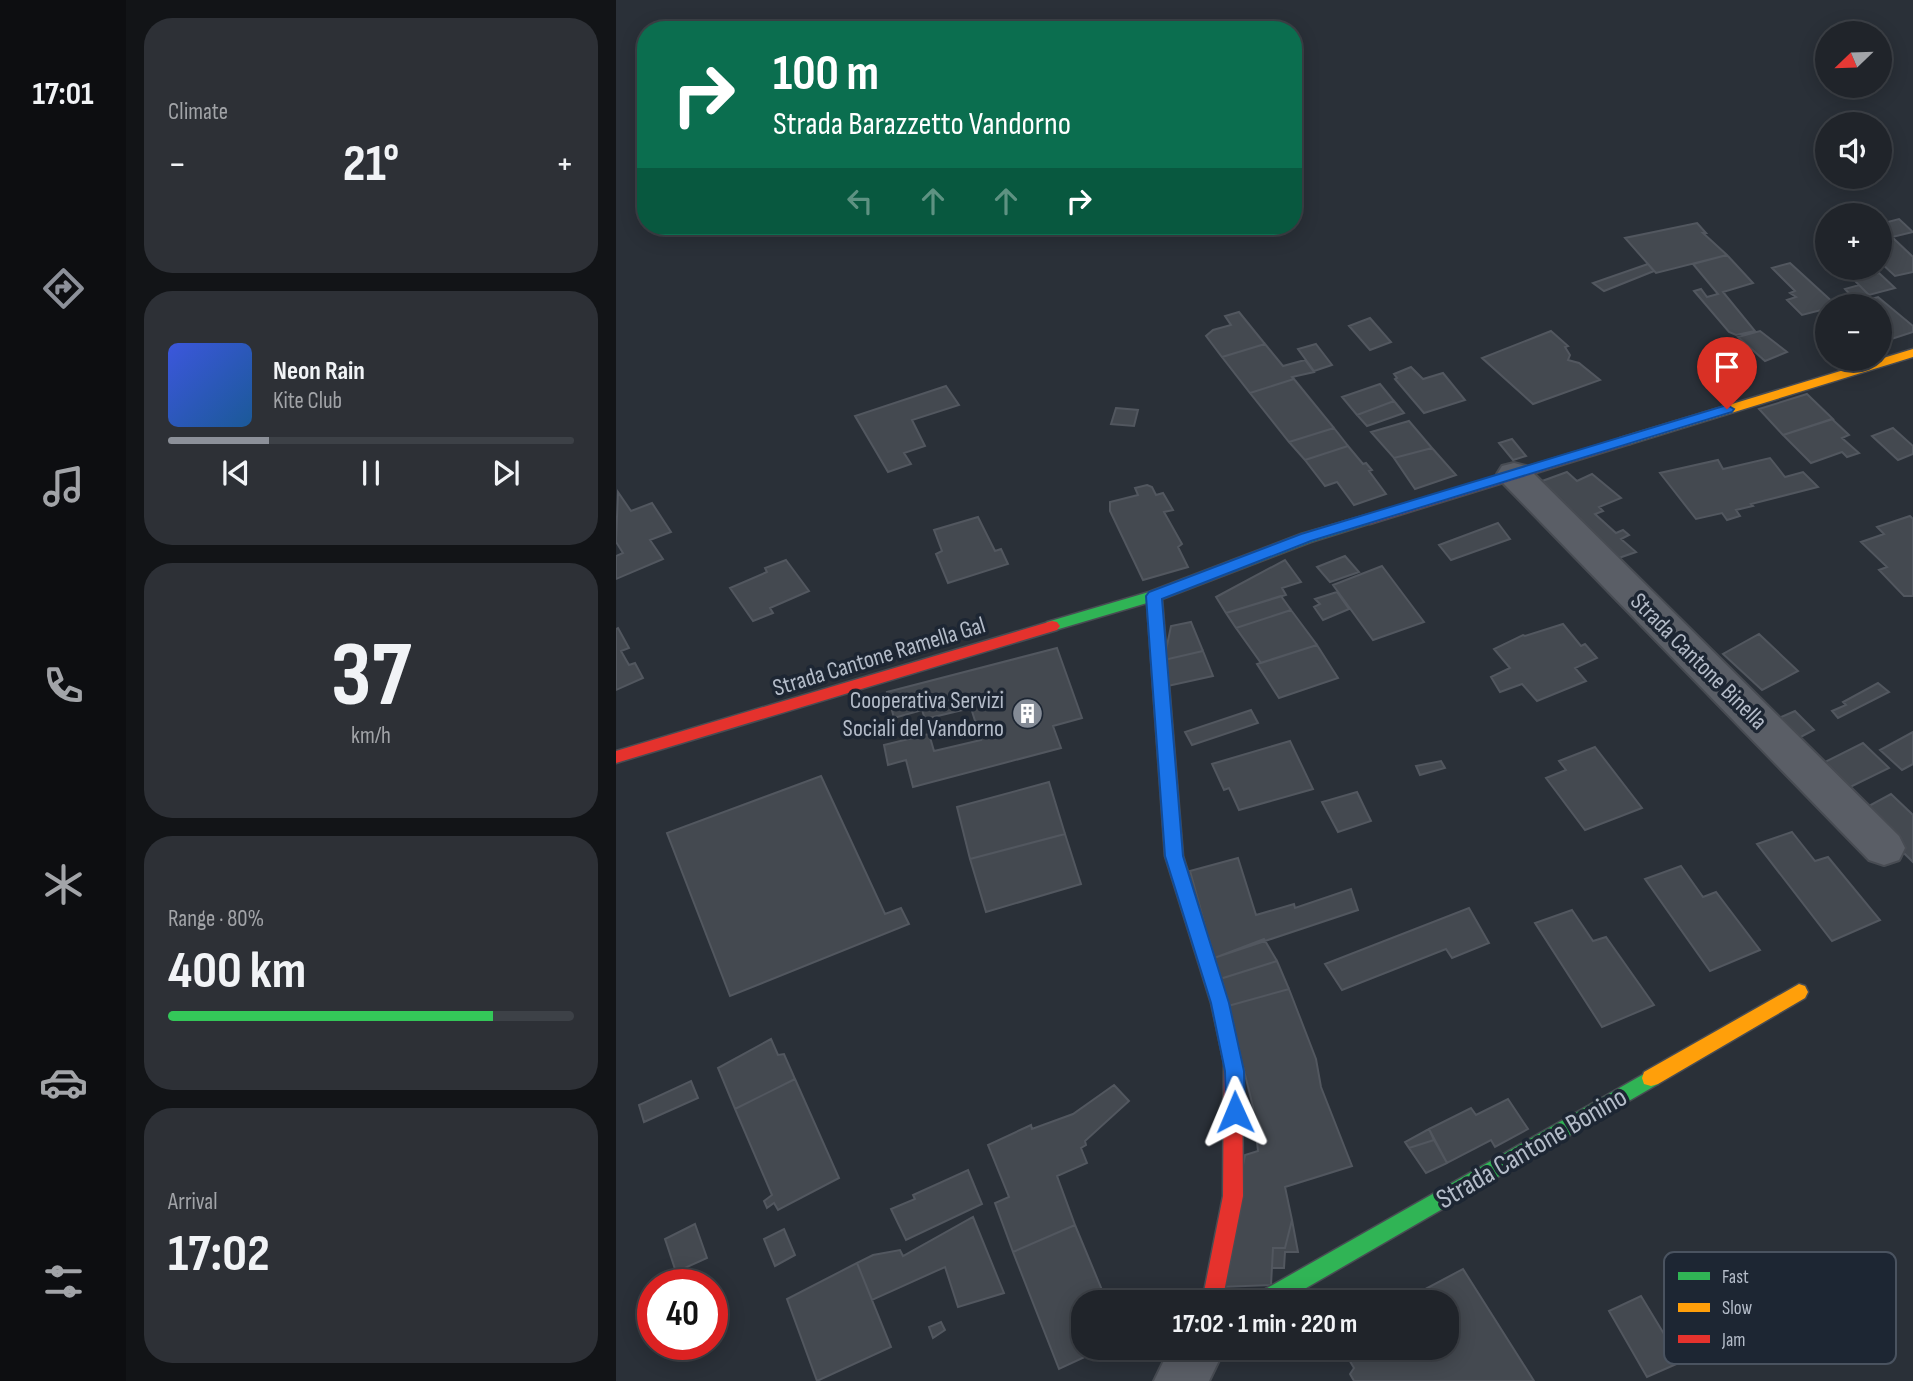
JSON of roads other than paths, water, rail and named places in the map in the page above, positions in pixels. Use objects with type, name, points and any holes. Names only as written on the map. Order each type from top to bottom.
[{"type":"street","name":"Strada Cantone Ramella Gal","points":[[616,757],[1154,596],[1306,538],[1913,353]]},
{"type":"street","name":"Strada Cantone Binella","points":[[1514,474],[1884,848]]},
{"type":"street","points":[[1154,596],[1174,856],[1220,1003],[1235,1071],[1233,1196],[1214,1290]]},
{"type":"street","name":"Strada Cantone Bonino","points":[[1283,1290],[1799,992]]},
{"type":"street","points":[[1180,1381],[1192,1360]]},
{"type":"place","name":"Cooperativa Servizi Sociali del Vandorno","points":[[1027,714]]}]
